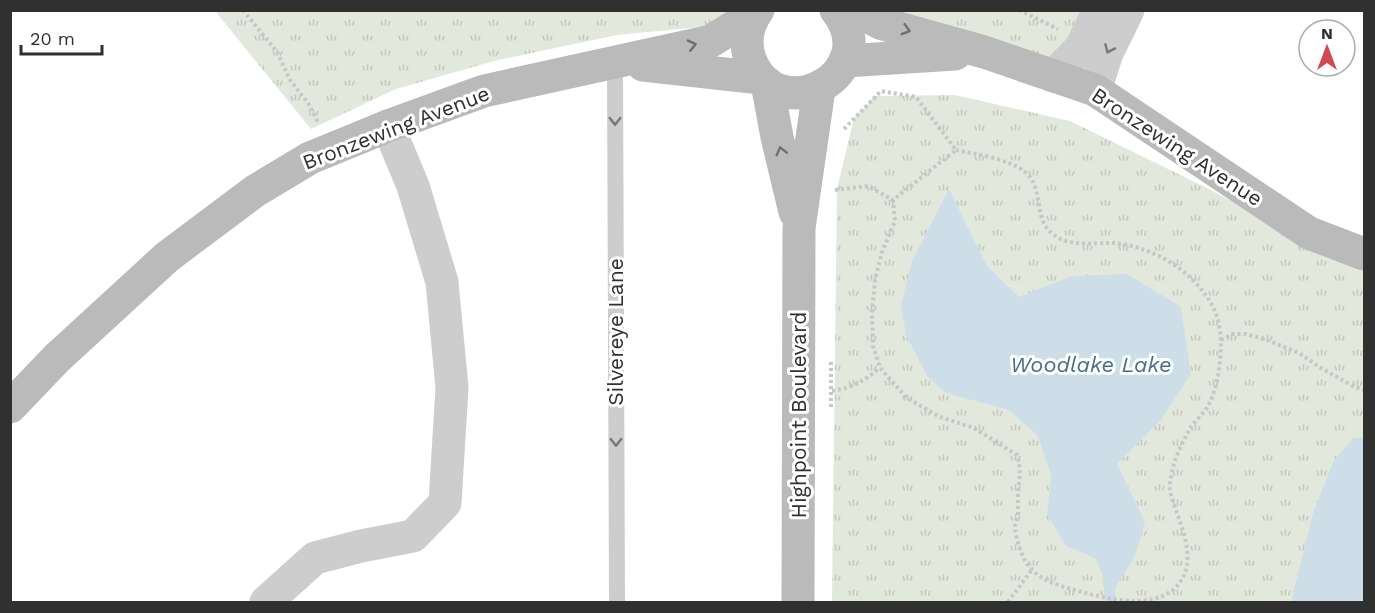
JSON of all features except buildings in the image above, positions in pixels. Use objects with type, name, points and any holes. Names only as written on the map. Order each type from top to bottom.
[{"type":"street","points":[[819,89],[830,82],[845,61],[849,46],[848,31],[836,10]]},
{"type":"street","name":"Bronzewing Avenue","points":[[851,10],[879,23],[984,52],[1095,90],[1309,232],[1365,254]]},
{"type":"street","points":[[1053,76],[1081,48],[1098,10]]},
{"type":"street","points":[[1095,90],[1107,53],[1128,10]]},
{"type":"street","name":"Bronzewing Avenue","points":[[10,407],[57,358],[167,257],[255,191],[310,158],[388,126],[484,91],[557,73],[711,41],[757,12]]},
{"type":"street","name":"Highpoint Boulevard","points":[[757,12],[750,25],[747,39],[748,53],[753,66],[764,80],[799,228]]},
{"type":"street","name":"Bronzewing Avenue","points":[[845,61],[984,52]]},
{"type":"street","name":"Bronzewing Avenue","points":[[615,62],[764,80],[779,90],[792,93],[806,93],[819,89]]},
{"type":"street","name":"Highpoint Boulevard","points":[[798,603],[799,228],[819,89]]},
{"type":"street","points":[[266,603],[315,558],[413,536],[445,503],[452,388],[442,282],[413,186],[388,126]]},
{"type":"lane","name":"Silvereye Lane","points":[[615,62],[616,603]]},
{"type":"path","points":[[243,10],[277,52],[290,80],[308,103],[332,149]]},
{"type":"path","points":[[843,130],[881,91],[916,97],[956,150],[1012,164],[1026,172],[1035,186],[1041,221],[1053,235],[1065,242],[1114,243],[1159,256],[1193,280],[1215,309],[1221,340],[1219,373],[1208,405],[1181,447],[1170,479],[1170,494],[1184,532],[1188,556],[1184,574],[1174,589],[1158,597],[1134,602],[1115,597],[1098,596],[1052,584],[1031,571],[1021,553],[1014,529],[1018,513],[1021,470],[1017,455],[974,428],[940,417],[907,398],[879,368],[873,346],[872,315],[875,280],[882,252],[895,221],[893,200]]},
{"type":"path","points":[[893,200],[956,150]]},
{"type":"path","points":[[829,191],[868,186],[893,200]]},
{"type":"path","points":[[1221,340],[1233,334],[1246,334],[1267,340],[1299,353],[1353,387],[1365,390]]},
{"type":"path","points":[[831,355],[831,414]]},
{"type":"path","points":[[832,391],[849,388],[862,382],[879,368]]},
{"type":"path","points":[[1008,603],[1031,571]]},
{"type":"green space","points":[[215,11],[745,11],[732,24],[617,35],[494,61],[396,89],[311,129]]},
{"type":"green space","points":[[879,11],[1094,11],[1063,63]]},
{"type":"green space","points":[[955,95],[1070,121],[1205,187],[1364,271],[1364,602],[832,602],[837,189],[854,118],[875,96]]},
{"type":"water","name":"Woodlake Lake","points":[[949,189],[987,266],[1019,297],[1072,276],[1127,274],[1181,307],[1191,374],[1160,421],[1117,464],[1145,522],[1135,555],[1117,585],[1116,602],[1106,602],[1102,573],[1095,558],[1066,546],[1047,515],[1051,475],[1038,436],[1009,410],[946,393],[927,376],[906,335],[901,304],[912,261]]},
{"type":"water","points":[[1364,437],[1364,602],[1291,602],[1313,513],[1333,462],[1353,438]]}]
